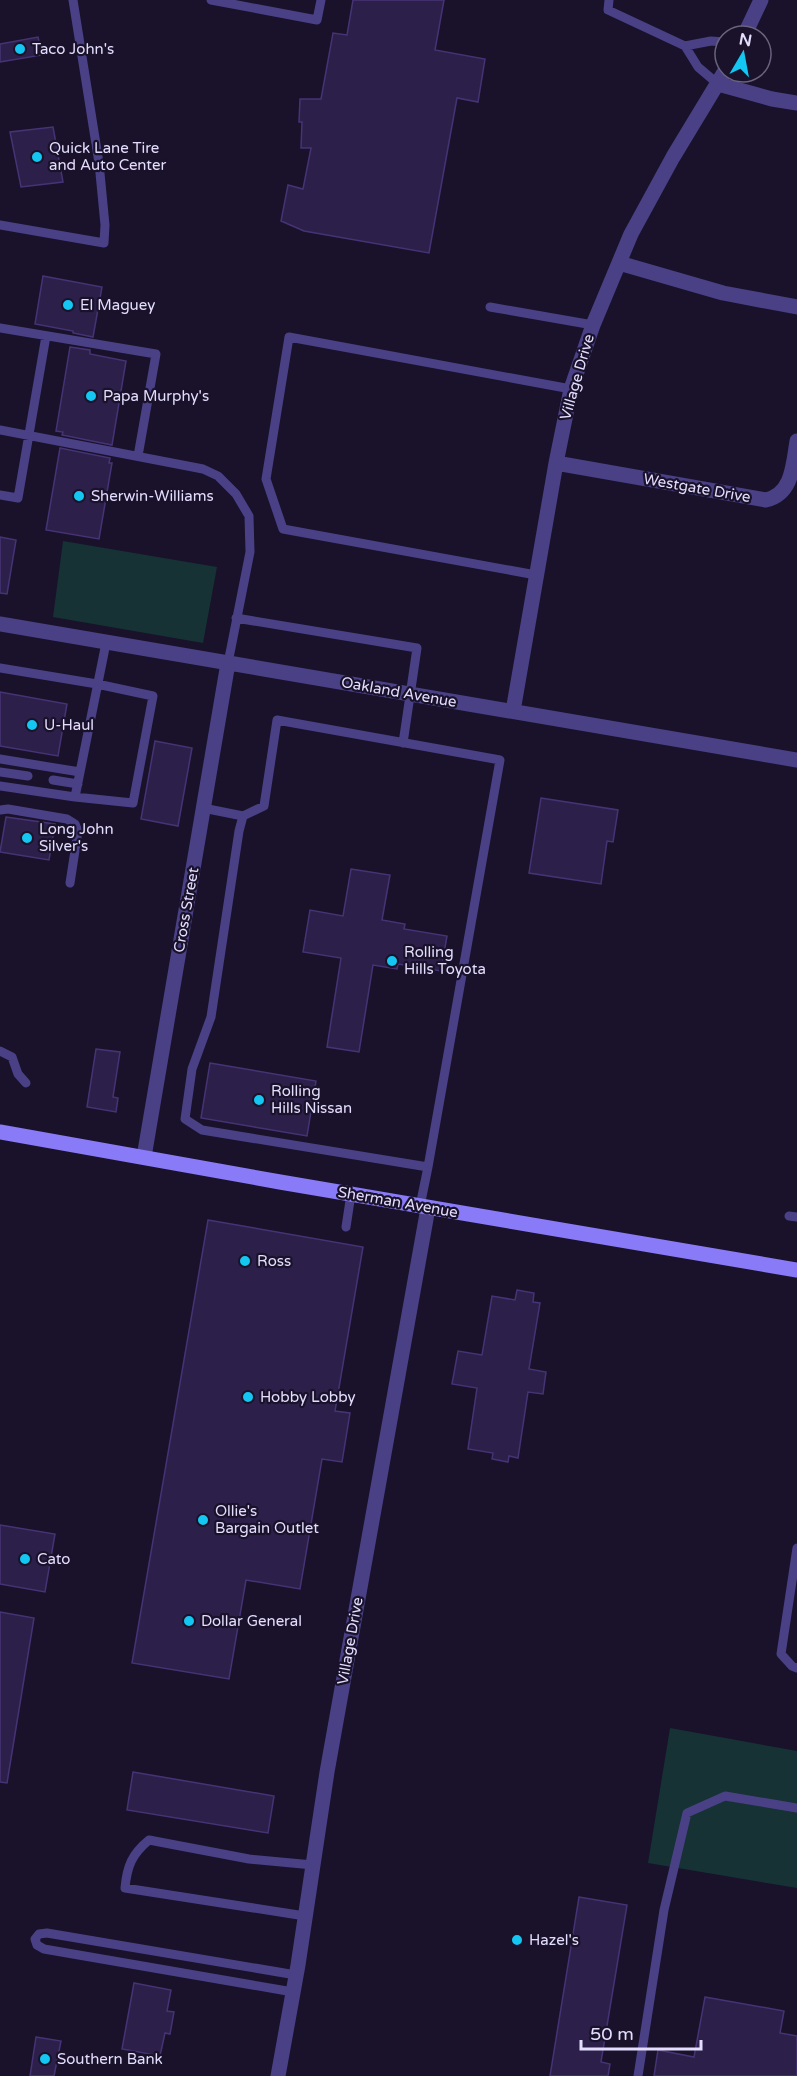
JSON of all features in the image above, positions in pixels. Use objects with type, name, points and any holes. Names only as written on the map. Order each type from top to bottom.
[{"type":"street","points":[[750,24],[761,0]]},
{"type":"street","name":"Village Drive","points":[[513,711],[571,389],[592,326],[631,234],[673,157],[718,84]]},
{"type":"street","points":[[738,84],[772,99],[797,103]]},
{"type":"street","points":[[619,262],[723,293],[797,307]]},
{"type":"street","name":"Westgate Drive","points":[[556,463],[766,500],[778,498],[787,487],[797,441]]},
{"type":"street","name":"Oakland Avenue","points":[[0,624],[797,760]]},
{"type":"street","name":"Cross Street","points":[[144,1156],[228,663]]},
{"type":"street","name":"Sherman Avenue","points":[[0,1132],[797,1270]]},
{"type":"street","name":"Village Drive","points":[[278,2076],[327,1772],[424,1207]]},
{"type":"lane","points":[[0,225],[104,243],[105,225],[99,163],[74,0]]},
{"type":"lane","points":[[211,0],[316,20],[321,0]]},
{"type":"lane","points":[[609,0],[608,10],[685,46],[698,66],[713,73]]},
{"type":"lane","points":[[685,46],[713,41]]},
{"type":"lane","points":[[490,307],[592,326]]},
{"type":"lane","points":[[0,328],[156,354],[138,456]]},
{"type":"lane","points":[[0,495],[18,498],[46,336]]},
{"type":"lane","points":[[536,575],[283,528],[266,479],[289,337],[571,389]]},
{"type":"lane","points":[[0,430],[203,469],[218,476],[236,494],[249,516],[250,552],[228,663]]},
{"type":"lane","points":[[236,618],[417,648],[403,743]]},
{"type":"lane","points":[[75,797],[106,643]]},
{"type":"lane","points":[[0,668],[153,696],[134,803],[0,786]]},
{"type":"lane","points":[[203,808],[243,816],[264,806],[277,720],[500,760],[428,1167],[424,1207]]},
{"type":"lane","points":[[0,759],[80,772]]},
{"type":"lane","points":[[0,772],[28,776]]},
{"type":"lane","points":[[53,780],[78,784]]},
{"type":"lane","points":[[0,810],[67,819],[75,824],[78,831],[70,883]]},
{"type":"lane","points":[[243,816],[211,1017],[192,1069],[185,1119],[202,1130],[428,1167]]},
{"type":"lane","points":[[0,1051],[12,1057],[18,1074],[26,1083]]},
{"type":"lane","points":[[346,1227],[351,1194]]},
{"type":"lane","points":[[797,1548],[782,1654],[792,1666],[797,1668]]},
{"type":"lane","points":[[638,2076],[664,1910],[687,1813],[725,1796],[797,1808]]},
{"type":"lane","points":[[305,1916],[124,1888],[126,1875],[135,1852],[149,1840],[249,1859],[313,1865]]},
{"type":"lane","points":[[293,1992],[44,1949],[37,1945],[35,1939],[39,1934],[47,1933],[296,1975]]},
{"type":"green space","points":[[63,541],[217,567],[203,643],[53,617]]},
{"type":"green space","points":[[670,1728],[797,1751],[797,1888],[648,1863]]},
{"type":"building","points":[[353,0],[444,0],[435,50],[485,59],[478,102],[457,98],[429,253],[304,231],[281,221],[288,185],[303,189],[311,148],[301,148],[300,99],[321,99],[333,33],[347,35]]},
{"type":"building","name":"Taco John's","points":[[38,37],[42,55],[0,62],[0,44]]},
{"type":"building","name":"Quick Lane Tire and Auto Center","points":[[53,127],[63,182],[21,187],[10,132]]},
{"type":"building","name":"El Maguey","points":[[43,276],[102,287],[93,337],[35,324]]},
{"type":"building","name":"Papa Murphy's","points":[[70,347],[90,350],[90,354],[126,361],[112,445],[62,435],[63,432],[56,431]]},
{"type":"building","name":"Sherwin-Williams","points":[[60,448],[110,458],[109,463],[112,463],[99,539],[46,530]]},
{"type":"building","points":[[0,537],[16,540],[7,594],[0,593]]},
{"type":"building","name":"U-Haul","points":[[0,692],[67,704],[58,756],[0,746]]},
{"type":"building","points":[[155,741],[192,748],[178,826],[141,819]]},
{"type":"building","points":[[541,798],[618,810],[613,842],[607,841],[601,884],[529,873]]},
{"type":"building","name":"Long John Silver's","points":[[6,817],[55,824],[49,860],[0,852]]},
{"type":"building","name":"Rolling Hills Toyota","points":[[351,869],[390,875],[382,920],[405,924],[404,929],[447,936],[441,971],[398,964],[397,969],[373,965],[359,1052],[327,1047],[341,958],[303,952],[310,910],[343,916]]},
{"type":"building","points":[[96,1049],[120,1052],[113,1097],[118,1098],[116,1112],[87,1107]]},
{"type":"building","name":"Rolling Hills Nissan","points":[[210,1063],[316,1081],[307,1136],[201,1118]]},
{"type":"building","points":[[208,1220],[363,1247],[335,1411],[350,1413],[342,1462],[322,1459],[300,1589],[246,1580],[229,1679],[132,1663]]},
{"type":"building","points":[[517,1290],[534,1293],[533,1302],[540,1303],[529,1369],[546,1372],[543,1394],[528,1392],[518,1458],[509,1456],[508,1462],[492,1459],[493,1453],[468,1449],[477,1388],[452,1384],[458,1351],[482,1355],[492,1296],[515,1300]]},
{"type":"building","name":"Cato","points":[[0,1525],[55,1534],[45,1592],[0,1584]]},
{"type":"building","points":[[0,1612],[34,1618],[7,1783],[0,1782]]},
{"type":"building","points":[[133,1772],[274,1796],[268,1833],[127,1810]]},
{"type":"building","points":[[579,1897],[627,1905],[601,2062],[610,2064],[608,2076],[550,2076]]},
{"type":"building","points":[[134,1983],[171,1990],[167,2011],[174,2012],[170,2034],[165,2033],[160,2056],[122,2049]]},
{"type":"building","points":[[705,1997],[784,2011],[780,2033],[797,2036],[797,2076],[654,2076],[658,2050],[694,2057]]},
{"type":"building","name":"Southern Bank","points":[[36,2037],[61,2041],[54,2076],[30,2076]]},
{"type":"place","name":"Taco John's","points":[[20,49]]},
{"type":"place","name":"Quick Lane Tire and Auto Center","points":[[37,157]]},
{"type":"place","name":"El Maguey","points":[[68,305]]},
{"type":"place","name":"Papa Murphy's","points":[[91,396]]},
{"type":"place","name":"Sherwin-Williams","points":[[79,496]]},
{"type":"place","name":"U-Haul","points":[[32,725]]},
{"type":"place","name":"Long John Silver's","points":[[27,838]]},
{"type":"place","name":"Rolling Hills Toyota","points":[[392,961]]},
{"type":"place","name":"Rolling Hills Nissan","points":[[259,1100]]},
{"type":"place","name":"Ross","points":[[245,1261]]},
{"type":"place","name":"Hobby Lobby","points":[[248,1397]]},
{"type":"place","name":"Ollie's Bargain Outlet","points":[[203,1520]]},
{"type":"place","name":"Cato","points":[[25,1559]]},
{"type":"place","name":"Dollar General","points":[[189,1621]]},
{"type":"place","name":"Hazel's","points":[[517,1940]]},
{"type":"place","name":"Southern Bank","points":[[45,2059]]}]
